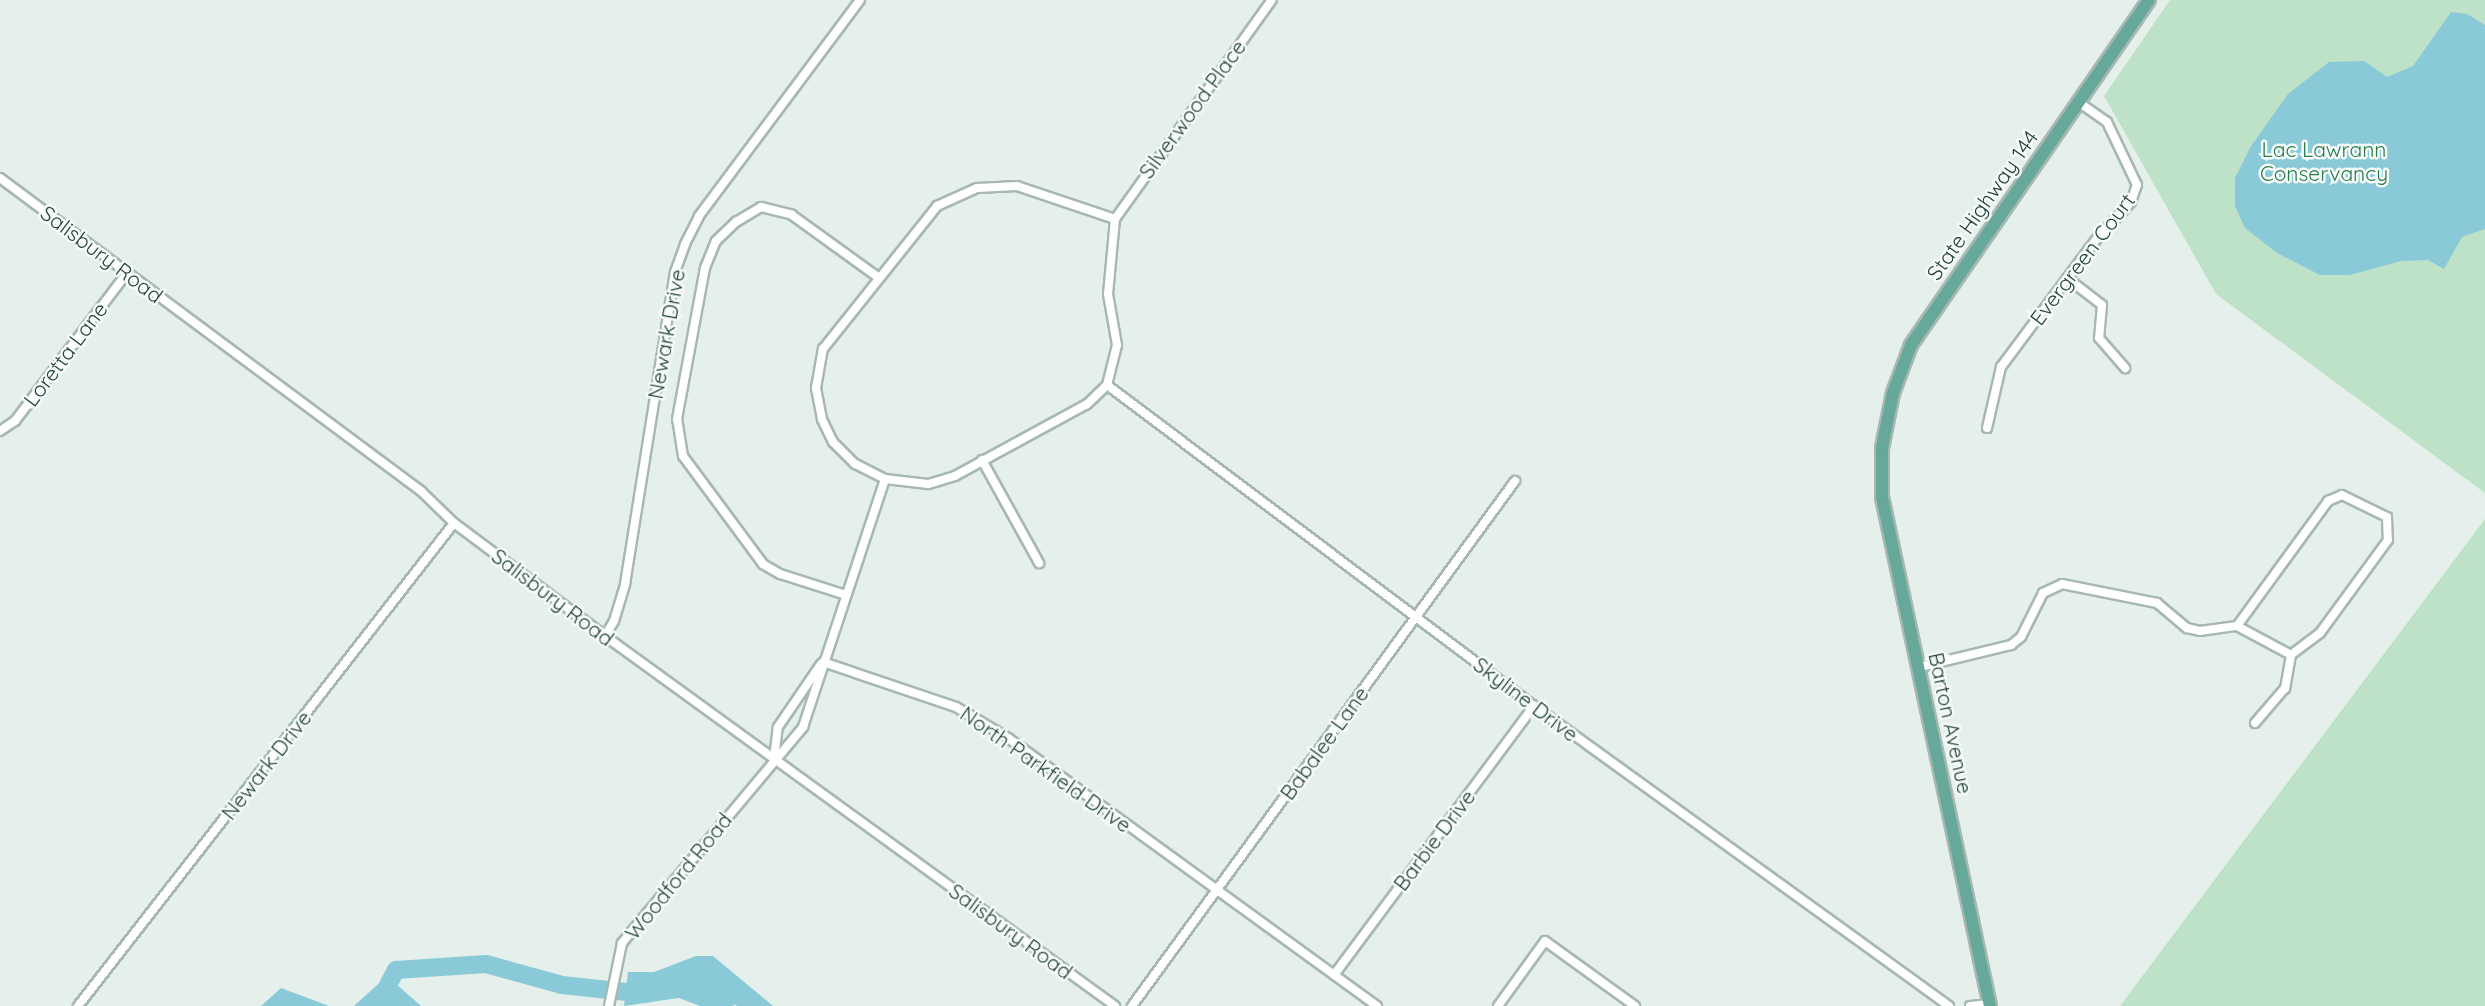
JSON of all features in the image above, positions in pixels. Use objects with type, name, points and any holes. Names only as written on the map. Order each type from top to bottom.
[{"type":"main road","name":"State Highway 144","points":[[1882,448],[1893,393],[1911,345],[2149,0]]},
{"type":"main road","name":"Barton Avenue","points":[[1882,448],[1882,497],[1990,1005]]},
{"type":"street","name":"Newark Drive","points":[[605,636],[614,621],[625,584],[675,272],[685,244],[739,162],[860,0]]},
{"type":"street","name":"Silverwood Place","points":[[1115,219],[1272,0]]},
{"type":"street","name":"Evergreen Court","points":[[1987,428],[2001,367],[2067,278],[2131,202],[2137,185],[2108,122],[2078,102]]},
{"type":"street","name":"Salisbury Road","points":[[0,178],[421,491],[454,523],[605,636],[1115,1006]]},
{"type":"street","points":[[1017,186],[1115,219],[1108,295],[1117,345],[1107,384],[1087,404],[956,475],[928,484],[885,479],[855,464],[834,442],[822,419],[816,388],[823,349],[937,206],[977,188],[1017,186]]},
{"type":"street","points":[[846,595],[780,574],[763,564],[683,456],[677,419],[705,268],[716,240],[736,222],[761,207],[792,215],[879,278]]},
{"type":"street","name":"Loretta Lane","points":[[0,431],[15,421],[127,273]]},
{"type":"street","points":[[2067,278],[2102,305],[2099,338],[2125,368]]},
{"type":"street","name":"Skyline Drive","points":[[1107,384],[1418,615],[1534,706],[1950,1006]]},
{"type":"street","points":[[982,460],[1039,563]]},
{"type":"street","name":"Woodford Road","points":[[609,1006],[622,943],[774,758],[803,727],[885,479]]},
{"type":"street","name":"Babalee Lane","points":[[1132,1006],[1515,481]]},
{"type":"street","points":[[2237,626],[2328,501],[2342,495],[2387,517],[2388,540],[2320,633],[2291,655],[2286,688],[2255,723]]},
{"type":"street","name":"Newark Drive","points":[[78,1006],[454,523]]},
{"type":"street","points":[[1920,667],[2011,645],[2021,637],[2043,593],[2062,583],[2157,603],[2187,628],[2200,631],[2237,626],[2291,655]]},
{"type":"street","name":"Woodford Road","points":[[774,758],[778,727],[823,662]]},
{"type":"street","name":"North Parkfield Drive","points":[[823,662],[956,706],[1008,738],[1377,1006]]},
{"type":"street","name":"Barbie Drive","points":[[1334,975],[1534,706]]},
{"type":"street","points":[[1498,1006],[1545,941],[1635,1006]]},
{"type":"street","points":[[1970,1006],[1990,1005]]},
{"type":"green space","name":"Lac Lawrann Conservancy","points":[[2170,0],[2485,0],[2485,493],[2216,294],[2104,96]]},
{"type":"green space","points":[[2485,519],[2485,1006],[2120,1006]]},
{"type":"water","points":[[2451,12],[2467,14],[2485,25],[2485,229],[2462,237],[2444,269],[2428,260],[2401,261],[2350,275],[2320,275],[2277,253],[2245,228],[2235,206],[2235,178],[2251,146],[2288,94],[2329,62],[2364,61],[2387,77],[2413,66]]},
{"type":"water","points":[[696,956],[713,956],[773,1006],[737,1006],[725,999],[692,996],[624,1006],[628,972],[654,972]]},
{"type":"water","points":[[387,976],[421,1006],[354,1006]]},
{"type":"water","points":[[281,988],[329,1006],[261,1006]]},
{"type":"waterway","points":[[377,1006],[396,970],[486,964],[562,985],[646,994]]},
{"type":"waterway","points":[[681,989],[725,1006]]}]
